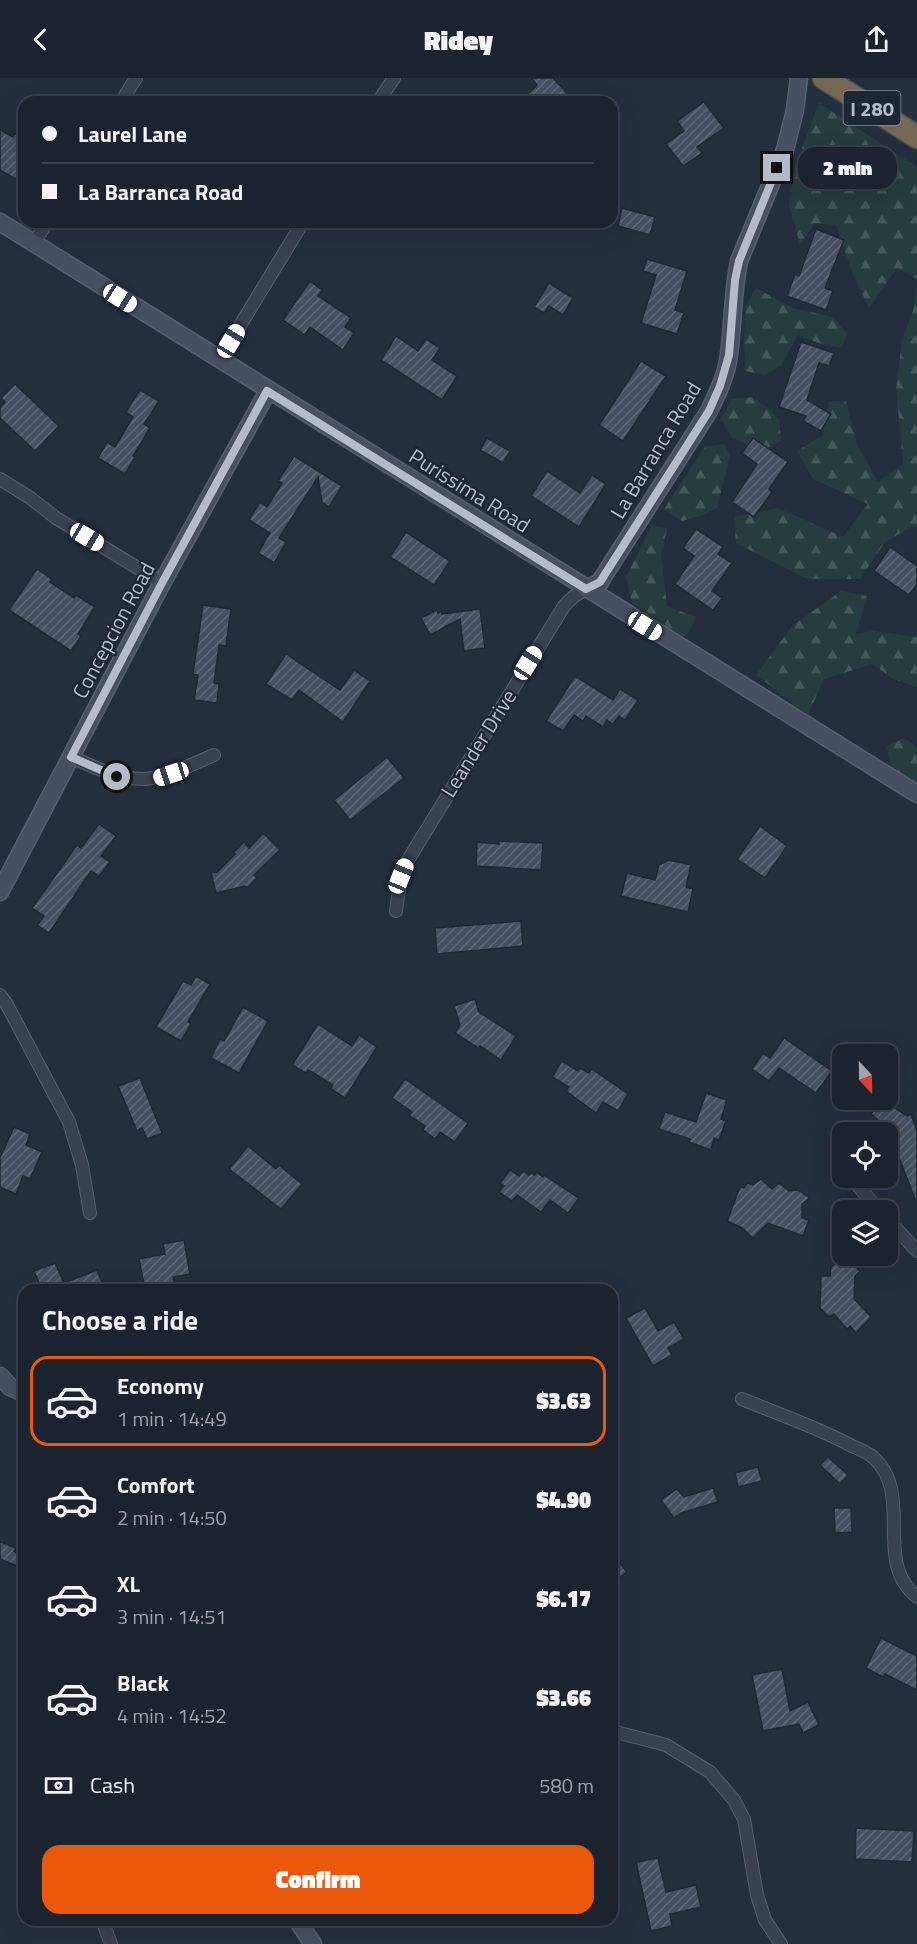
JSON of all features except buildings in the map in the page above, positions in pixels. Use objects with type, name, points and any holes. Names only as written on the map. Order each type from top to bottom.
[{"type":"highway","name":"I 280","points":[[825,79],[917,137]]},
{"type":"street","points":[[126,96],[136,78]]},
{"type":"street","points":[[382,96],[394,78]]},
{"type":"street","name":"La Barranca Road","points":[[586,589],[600,582],[709,411],[718,392],[729,355],[735,280],[739,261],[788,140],[799,78]]},
{"type":"street","name":"Purissima Road","points":[[0,222],[267,391],[917,794]]},
{"type":"street","points":[[34,243],[43,228]]},
{"type":"street","points":[[219,360],[299,228]]},
{"type":"street","name":"Concepcion Road","points":[[0,892],[162,583],[267,391]]},
{"type":"street","points":[[0,479],[29,497],[56,519],[162,583]]},
{"type":"street","name":"Leander Drive","points":[[396,911],[401,876],[422,834],[564,606],[586,589]]},
{"type":"street","points":[[71,757],[117,777],[153,780],[214,755]]},
{"type":"street","points":[[0,995],[69,1122],[82,1165],[90,1213]]},
{"type":"street","points":[[860,1188],[870,1200]]},
{"type":"street","points":[[898,1231],[917,1251]]},
{"type":"street","points":[[0,1376],[10,1387],[18,1390]]},
{"type":"street","points":[[742,1399],[842,1440],[873,1457],[889,1480],[895,1508],[896,1561],[905,1584],[917,1597]]},
{"type":"street","points":[[618,1733],[666,1745],[710,1772],[734,1800],[744,1819],[756,1895],[765,1920],[781,1944]]},
{"type":"street","points":[[104,1926],[111,1944]]},
{"type":"street","points":[[301,1926],[313,1944]]},
{"type":"green space","points":[[819,103],[917,167],[917,279],[897,268],[869,308],[853,274],[836,225],[815,223],[800,245],[789,205],[795,166]]},
{"type":"green space","points":[[917,285],[917,528],[915,525],[885,542],[860,579],[807,579],[736,543],[734,517],[778,508],[843,537],[868,504],[813,479],[797,451],[823,435],[829,401],[846,401],[857,444],[878,482],[903,464],[896,389],[902,339],[913,311]]},
{"type":"green space","points":[[756,288],[793,308],[833,317],[847,334],[841,348],[821,344],[798,335],[781,365],[765,375],[745,371],[746,305]]},
{"type":"green space","points":[[754,397],[779,419],[781,441],[763,450],[732,438],[721,419],[732,399]]},
{"type":"green space","points":[[725,444],[730,457],[717,508],[682,521],[664,509],[705,447]]},
{"type":"green space","points":[[652,525],[667,529],[661,555],[667,606],[696,617],[687,635],[673,638],[632,603],[626,577]]},
{"type":"green space","points":[[841,591],[867,596],[856,634],[873,631],[917,637],[917,687],[893,679],[873,664],[824,679],[808,715],[756,675],[792,626]]},
{"type":"green space","points":[[904,738],[917,747],[917,783],[890,766],[887,746]]},
{"type":"route","points":[[117,777],[71,757],[162,583],[267,391],[586,589],[600,582],[709,411],[718,392],[729,355],[735,280],[739,261],[777,168]]}]
